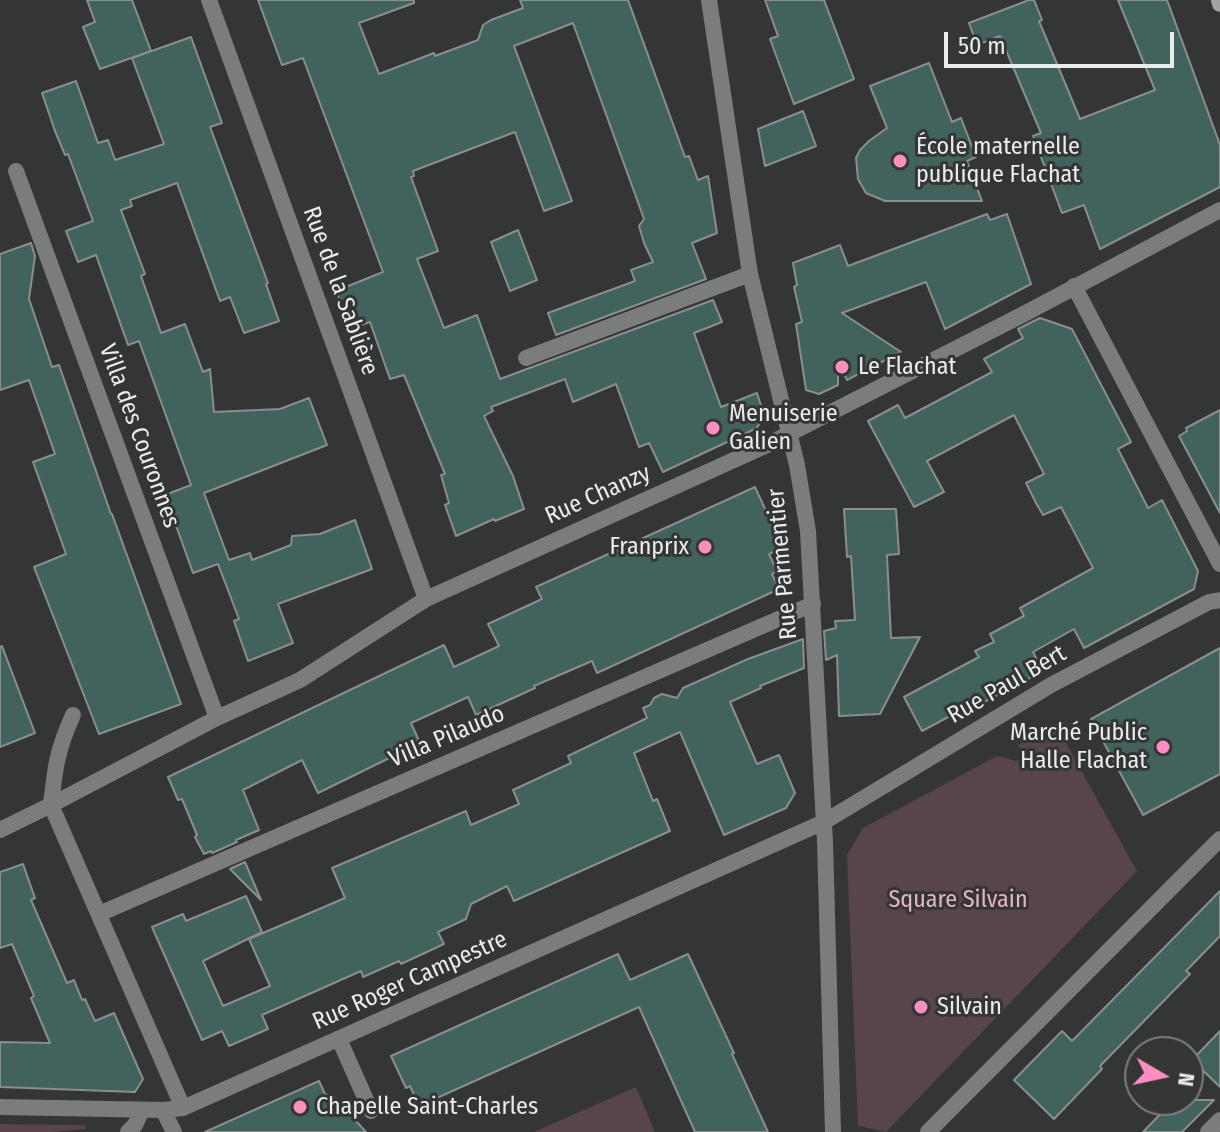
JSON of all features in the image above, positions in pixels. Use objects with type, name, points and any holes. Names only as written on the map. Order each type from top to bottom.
[{"type":"street","name":"Rue de la Sablière","points":[[209,0],[426,599]]},
{"type":"street","name":"Rue Parmentier","points":[[709,0],[750,274],[797,465],[808,531],[824,822],[833,1132]]},
{"type":"street","name":"Villa des Couronnes","points":[[16,171],[217,718]]},
{"type":"street","name":"Rue Chanzy","points":[[0,830],[217,718],[300,680],[426,599],[790,434],[1220,210]]},
{"type":"street","points":[[526,358],[750,274]]},
{"type":"street","points":[[1074,286],[1220,564]]},
{"type":"street","name":"Rue Paul Bert","points":[[824,822],[1051,685],[1209,602],[1220,600]]},
{"type":"street","name":"Villa Pilaudo","points":[[99,914],[813,604]]},
{"type":"street","points":[[73,715],[55,763],[51,805],[183,1108]]},
{"type":"street","name":"Rue Roger Campestre","points":[[0,1107],[183,1108],[824,822]]},
{"type":"street","points":[[928,1132],[1220,839]]},
{"type":"street","points":[[339,1039],[371,1111]]},
{"type":"street","points":[[128,1132],[142,1110]]},
{"type":"street","points":[[163,1110],[174,1132]]},
{"type":"street","points":[[1208,1132],[1220,1120]]},
{"type":"green space","name":"Square Silvain","points":[[1056,725],[1137,871],[886,1132],[858,1126],[847,855],[863,828],[997,756],[1017,761],[1025,758],[1018,745]]},
{"type":"green space","points":[[636,1087],[655,1132],[534,1132]]},
{"type":"green space","points":[[0,1124],[85,1125],[86,1129],[0,1132]]},
{"type":"building","points":[[87,0],[132,0],[151,51],[100,69],[83,27],[95,22]]},
{"type":"building","points":[[258,0],[414,0],[414,3],[359,23],[379,74],[478,40],[483,25],[523,8],[520,0],[628,0],[685,157],[689,156],[698,180],[708,176],[717,233],[692,243],[706,279],[556,335],[548,313],[635,281],[631,270],[653,262],[639,226],[644,219],[573,23],[514,46],[572,201],[544,211],[515,132],[413,171],[414,176],[411,177],[438,251],[417,259],[444,328],[477,315],[500,379],[713,300],[722,322],[694,333],[721,407],[757,393],[764,415],[757,428],[663,472],[649,443],[639,447],[616,384],[573,402],[565,379],[491,407],[493,411],[484,416],[513,476],[524,509],[456,536],[445,505],[449,503],[441,475],[445,474],[404,375],[390,379],[370,322],[350,329],[336,291],[383,272],[303,58],[282,65]]},
{"type":"building","points":[[765,0],[824,0],[854,79],[794,104],[770,39],[778,36]]},
{"type":"building","points":[[1034,0],[1042,20],[1039,21],[1080,119],[1155,90],[1118,0],[1167,0],[1220,145],[1220,187],[1100,249],[1084,205],[1062,213],[1033,136],[1041,133],[1000,36],[977,45],[969,23]]},
{"type":"building","points":[[191,37],[222,123],[210,127],[279,321],[244,333],[230,297],[220,301],[177,183],[130,200],[132,206],[121,210],[145,274],[141,276],[161,333],[185,324],[203,372],[210,369],[214,412],[280,409],[309,398],[327,445],[204,493],[229,560],[250,553],[252,560],[291,545],[292,536],[320,534],[355,520],[372,569],[278,604],[293,643],[248,661],[234,621],[239,619],[218,564],[193,573],[165,495],[191,485],[139,341],[128,345],[96,255],[78,262],[66,231],[93,221],[42,93],[76,81],[98,143],[108,140],[115,160],[164,144],[132,58]]},
{"type":"building","points":[[929,63],[952,122],[961,118],[976,157],[967,161],[982,201],[885,201],[866,193],[858,179],[856,158],[860,150],[887,128],[870,86]]},
{"type":"building","points":[[803,111],[816,146],[765,166],[758,129]]},
{"type":"building","points":[[987,214],[990,220],[1007,214],[1031,284],[945,329],[926,282],[842,313],[901,352],[847,380],[838,362],[838,385],[819,394],[806,390],[796,324],[802,322],[794,287],[797,285],[793,263],[840,245],[848,266]]},
{"type":"building","points":[[518,230],[537,280],[510,291],[491,242]]},
{"type":"building","points":[[31,243],[35,256],[29,299],[52,367],[59,365],[181,704],[99,734],[34,567],[66,554],[33,462],[55,454],[29,380],[0,390],[0,254]]},
{"type":"building","points":[[1040,318],[1072,329],[1131,442],[1118,449],[1148,508],[1162,500],[1198,571],[1194,589],[1084,648],[1074,629],[1033,652],[1043,671],[922,731],[904,697],[979,657],[975,651],[994,642],[990,634],[1024,616],[1020,608],[1093,568],[1061,507],[1043,515],[1036,503],[1026,483],[1044,474],[1014,415],[927,461],[944,492],[914,507],[868,421],[898,405],[905,418],[992,372],[984,359],[1023,338],[1018,329]]},
{"type":"building","points":[[1220,410],[1220,513],[1179,436],[1187,431],[1186,428]]},
{"type":"building","points":[[755,487],[783,548],[769,554],[777,571],[772,574],[779,589],[597,673],[592,661],[476,715],[468,697],[411,723],[420,743],[318,793],[302,760],[243,790],[259,830],[204,854],[182,799],[178,800],[168,777],[444,645],[454,667],[499,646],[488,624],[542,599],[536,587]]},
{"type":"building","points":[[844,509],[896,509],[899,554],[887,555],[891,638],[920,637],[880,714],[839,716],[837,655],[826,660],[824,631],[836,628],[835,621],[855,620]]},
{"type":"building","points":[[803,639],[804,668],[730,702],[757,764],[779,755],[795,793],[786,808],[724,835],[680,732],[634,753],[653,801],[657,799],[670,831],[514,901],[507,886],[471,904],[466,919],[438,932],[444,944],[363,977],[361,971],[262,1015],[268,1029],[229,1046],[222,1031],[202,1040],[152,927],[183,914],[186,921],[246,896],[262,932],[203,961],[223,1006],[270,986],[249,939],[345,898],[332,868],[466,811],[471,825],[519,804],[513,790],[571,763],[568,756],[647,718],[643,708],[650,705],[654,698],[662,694],[677,698],[683,688]]},
{"type":"building","points":[[0,647],[35,733],[0,747]]},
{"type":"building","name":"Marché Public Halle Flachat","points":[[1220,648],[1220,774],[1143,815],[1091,719]]},
{"type":"building","points":[[245,862],[261,900],[230,869]]},
{"type":"building","points":[[23,864],[35,898],[31,900],[67,983],[74,980],[95,1021],[114,1013],[143,1079],[135,1092],[0,1087],[0,1042],[50,1043],[12,944],[0,948],[0,872]]},
{"type":"building","points":[[1220,891],[1220,936],[1186,971],[1190,974],[1129,1036],[1124,1036],[1124,1041],[1100,1066],[1102,1069],[1054,1119],[1014,1080],[1062,1031],[1072,1041]]},
{"type":"building","points":[[618,954],[630,980],[688,954],[768,1132],[695,1132],[639,1007],[419,1106],[410,1086],[406,1088],[391,1056]]},
{"type":"building","points":[[1220,1031],[1220,1087],[1204,1072],[1204,1048]]},
{"type":"building","name":"Chapelle Saint-Charles","points":[[319,1081],[325,1094],[336,1099],[366,1132],[205,1132]]},
{"type":"building","points":[[1204,1100],[1214,1100],[1204,1110]]},
{"type":"building","points":[[1158,1116],[1198,1116],[1182,1132],[1143,1132]]},
{"type":"place","name":"École maternelle publique Flachat","points":[[900,161]]},
{"type":"place","name":"Le Flachat","points":[[842,367]]},
{"type":"place","name":"Menuiserie Galien","points":[[713,428]]},
{"type":"place","name":"Franprix","points":[[705,547]]},
{"type":"place","name":"Marché Public Halle Flachat","points":[[1163,747]]},
{"type":"place","name":"Silvain","points":[[921,1007]]},
{"type":"place","name":"Chapelle Saint-Charles","points":[[300,1107]]}]
